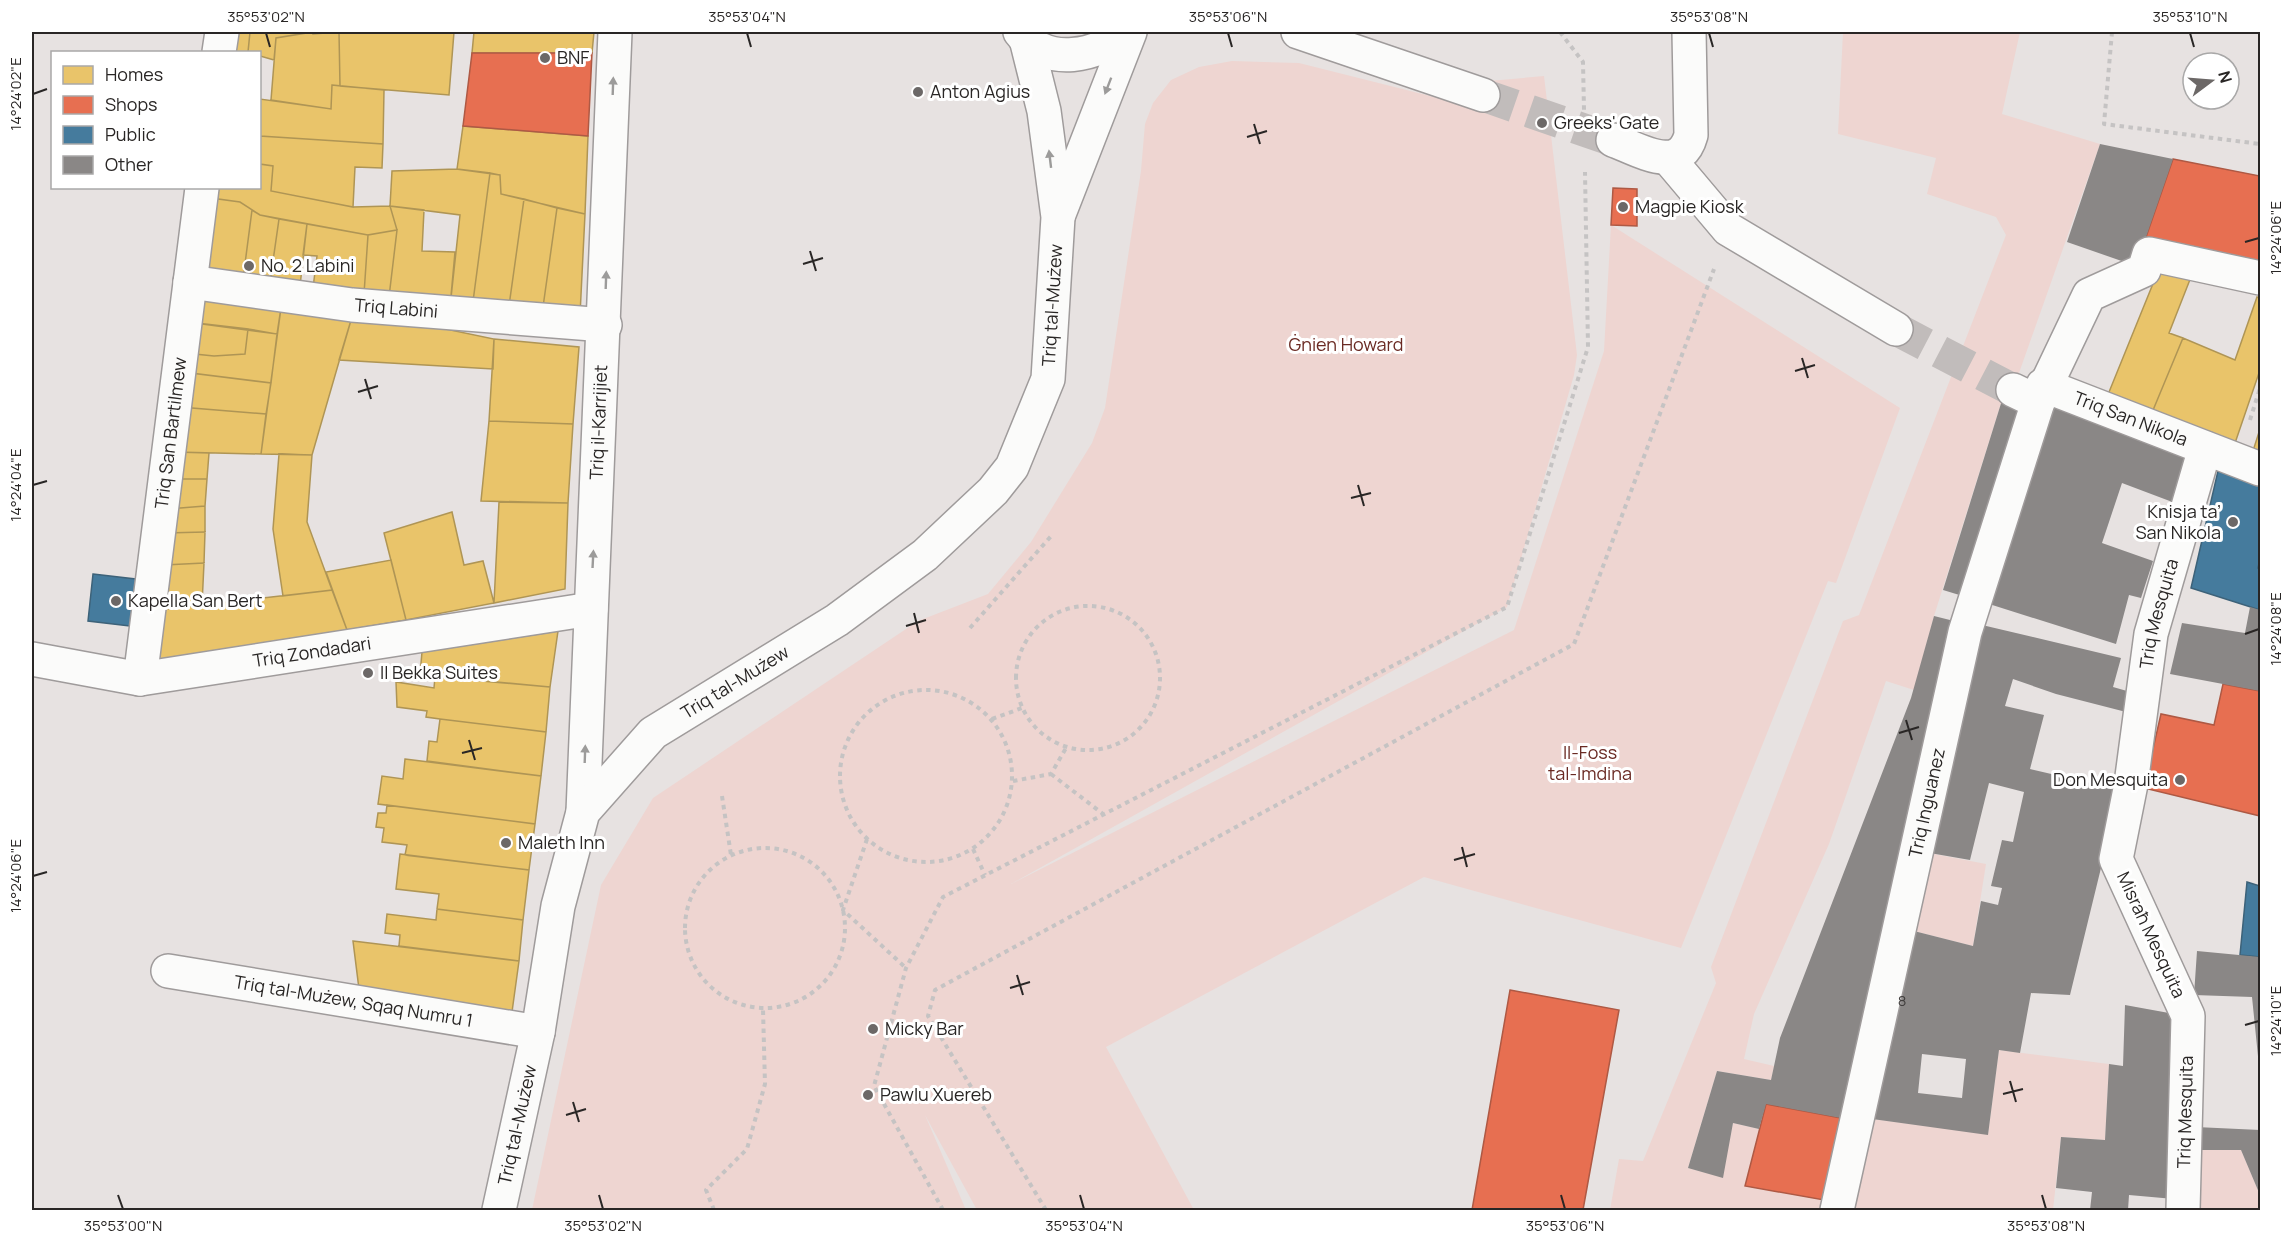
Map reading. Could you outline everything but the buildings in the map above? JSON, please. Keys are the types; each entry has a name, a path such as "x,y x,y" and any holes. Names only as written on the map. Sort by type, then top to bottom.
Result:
{"street":[{"path":"219,51 222,32"},
{"name":"Triq il-Karrijiet","path":"583,812 605,325 615,32"},
{"path":"1023,35 1046,50 1068,56 1091,53 1112,44 1129,32"},
{"name":"Triq tal-Mużew","path":"1058,217 1129,32"},
{"path":"1298,32 1483,95"},
{"path":"1669,159 1681,155 1688,146 1691,135 1689,32"},
{"name":"Triq tal-Mużew","path":"499,1210 538,1032 558,906 583,812 653,733 837,621 925,555 993,491 1012,467 1048,379 1058,217 1044,111 1023,35"},
{"path":"1613,140 1669,159 1728,229 1896,329"},
{"name":"Triq San Bartilmew","path":"140,679 202,189"},
{"name":"Triq Inguanez","path":"1837,1210 1965,632 2031,392 2089,295 2144,270 2149,254 2260,278"},
{"name":"Triq Labini","path":"190,282 352,304 605,325"},
{"name":"Triq San Nikola","path":"2031,392 2205,448 2260,469"},
{"name":"Triq Mesquita","path":"2131,784 2151,634 2205,448"},
{"name":"Triq Zondadari","path":"32,660 140,679 591,609"},
{"name":"Misraħ Mesquita","path":"2131,784 2116,859 2188,1016"},
{"name":"Triq tal-Mużew, Sqaq Numru 1","path":"168,971 538,1032"},
{"name":"Triq Mesquita","path":"2183,1210 2188,1016"}],"path":[{"path":"1560,32 1583,62 1584,122"},
{"path":"2112,32 2104,124 2260,144"},
{"path":"943,1210 874,1086 906,968 943,897 1507,607 1588,347 1585,169"},
{"path":"1046,1210 928,1016 935,990 1574,644 1695,324 1728,229"},
{"path":"970,628 1053,534"},
{"path":"1095,605 1108,608 1131,619 1152,644 1160,668 1156,703 1144,725 1116,746 1091,751 1066,748 1037,730 1022,708 1016,690 1016,665 1024,642 1047,618 1070,607 1095,605"},
{"path":"927,688 957,695 992,719 1008,746 1013,781 1006,810 990,835 973,849 952,859 923,863 892,856 867,840 849,816 840,782 843,752 856,724 870,710 878,703 906,691 927,688"},
{"path":"992,719 1022,708"},
{"path":"1051,774 1066,748"},
{"path":"1013,781 1051,774 1103,814"},
{"path":"723,796 730,855"},
{"path":"843,910 867,840"},
{"path":"758,847 785,850 814,864 833,884 843,910 844,941 836,968 818,990 792,1005 764,1009 736,1004 714,991 696,970 686,944 686,913 696,887 714,865 730,855 758,847"},
{"path":"973,849 985,875"},
{"path":"843,910 906,968"},
{"path":"714,1210 706,1190 747,1149 765,1084 764,1009"}],"green space":[{"path":"1843,32 2020,32 2002,114 2100,144 2013,390 2003,397 1934,616 1914,690 1886,681 1829,844 1754,1014 1744,1059 1774,1066 1771,1080 1717,1071 1688,1168 1722,1177 1733,1123 1759,1129 1745,1186 1824,1200 1825,1210 1699,1208 1698,1210 1610,1210 1619,1159 1643,1161 1716,983 1711,967 1843,621 1859,615 2006,235 1996,217 1927,194 1936,158 1838,134"},
{"name":"Ġnien Howard","path":"1232,61 1299,63 1478,108 1489,81 1544,76 1577,355 1574,375 1507,607 1011,884 1514,630 1604,351 1611,225 1900,408 1836,583 1828,581 1681,948 1424,877 1106,1047 1194,1210 977,1210 925,1115 966,1210 532,1210 601,885 653,798 918,621 988,594 1031,542 1092,443 1105,408 1141,171 1145,124 1153,103 1171,80 1199,67"},
{"path":"1924,852 1986,864 1973,946 1906,929"},
{"path":"1999,1050 2109,1064 2105,1140 2061,1137 2053,1210 1851,1210 1865,1118 1988,1134"},
{"path":"2196,1150 2241,1150 2260,1195 2260,1210 2193,1210"}],"tunnel":[{"path":"1483,95 1613,140"},
{"path":"1896,329 2013,390"}],"place":[{"name":"BNF","path":"545,58"},
{"name":"Anton Agius","path":"918,92"},
{"name":"Greeks' Gate","path":"1542,123"},
{"name":"Magpie Kiosk","path":"1623,207"},
{"name":"No. 2 Labini","path":"249,266"},
{"name":"Knisja ta’ San Nikola","path":"2233,522"},
{"name":"Kapella San Bert","path":"116,601"},
{"name":"Il Bekka Suites","path":"368,673"},
{"name":"Don Mesquita","path":"2180,780"},
{"name":"Maleth Inn","path":"506,843"},
{"name":"Micky Bar","path":"873,1029"},
{"name":"Pawlu Xuereb","path":"868,1095"}],"park label":[{"name":"Il-Foss tal-Imdina","path":"1590,763"}]}
